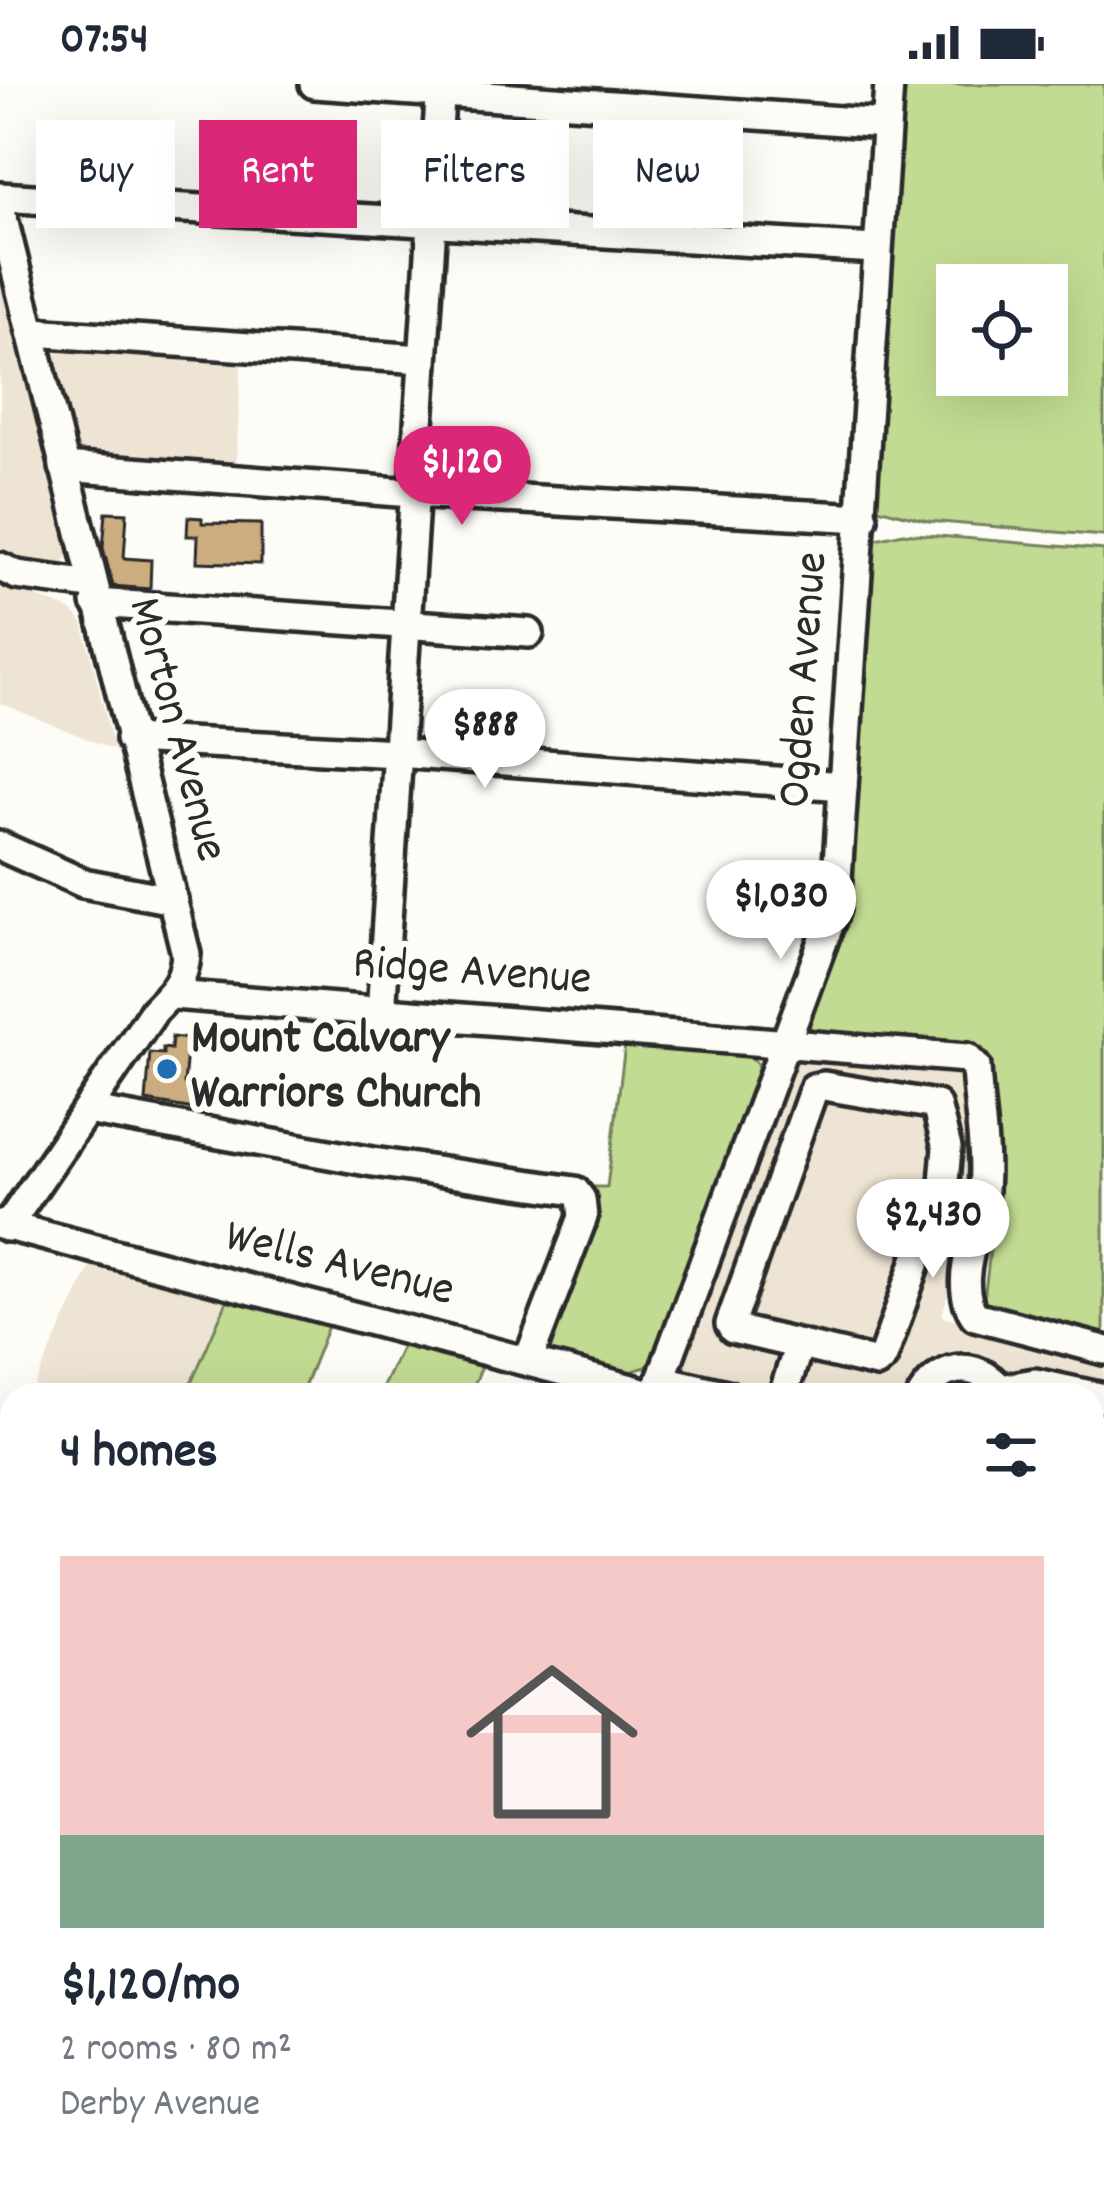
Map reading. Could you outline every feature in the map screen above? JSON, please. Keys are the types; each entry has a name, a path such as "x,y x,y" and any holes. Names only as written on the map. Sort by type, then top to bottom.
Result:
{"street":[{"path":"314,84 440,88 886,124"},
{"name":"Ogden Avenue","path":"661,1383 835,909 889,84"},
{"path":"438,120 440,88"},
{"path":"0,197 381,222"},
{"name":"Morton Avenue","path":"0,207 10,276 32,332 93,594 186,954 173,995"},
{"path":"381,1014 430,228"},
{"path":"486,228 876,249"},
{"path":"32,332 422,359"},
{"path":"64,467 412,494 863,518"},
{"path":"0,566 93,594 529,633"},
{"path":"130,739 843,786"},
{"path":"0,846 83,883 173,900"},
{"path":"4,1226 154,1011 173,995"},
{"name":"Ridge Avenue","path":"173,995 968,1058 976,1067 983,1194 964,1289 967,1306 975,1316 1104,1350"},
{"path":"814,1088 936,1105 947,1148 944,1182 884,1357 877,1363 799,1346 733,1329 730,1324 814,1088"},
{"path":"87,1110 373,1162 575,1191 583,1217 528,1361"},
{"name":"Wells Avenue","path":"4,1226 627,1383"},
{"path":"787,1383 799,1346"},
{"path":"930,1383 956,1368 984,1373 994,1383"}],"shaded area":[{"path":"0,285 10,297 69,553 61,569 49,570 0,548"},
{"path":"47,340 242,350 236,464 80,451 69,434"},
{"path":"0,582 70,610 83,623 114,750 0,703"},
{"path":"796,1056 957,1070 966,1076 972,1204 942,1316 1104,1358 1104,1383 669,1383 789,1062"},
{"path":"93,1260 230,1294 191,1383 36,1383"}],"green space":[{"path":"904,84 1104,84 1104,536 928,521 878,508 873,500"},
{"path":"903,533 1104,550 1104,1339 988,1309 984,1300 997,1193 987,1054 982,1048 817,1031 807,1026 805,1018 849,888 873,548 876,539"},
{"path":"625,1045 748,1055 759,1073 649,1366 630,1372 529,1347 585,1187 607,1187"},
{"path":"230,1294 330,1321 306,1383 191,1383"},
{"path":"405,1340 484,1361 475,1383 385,1383"}],"building":[{"path":"106,512 127,513 124,558 151,560 150,589 113,586 103,548"},
{"path":"188,517 202,518 202,523 261,524 261,564 197,562 198,536 187,536"},
{"name":"Mount Calvary Warriors Church","path":"172,1037 188,1039 184,1084 196,1085 194,1109 146,1101 150,1053 171,1049"}],"place":[{"name":"Mount Calvary Warriors Church","path":"167,1069"}]}
